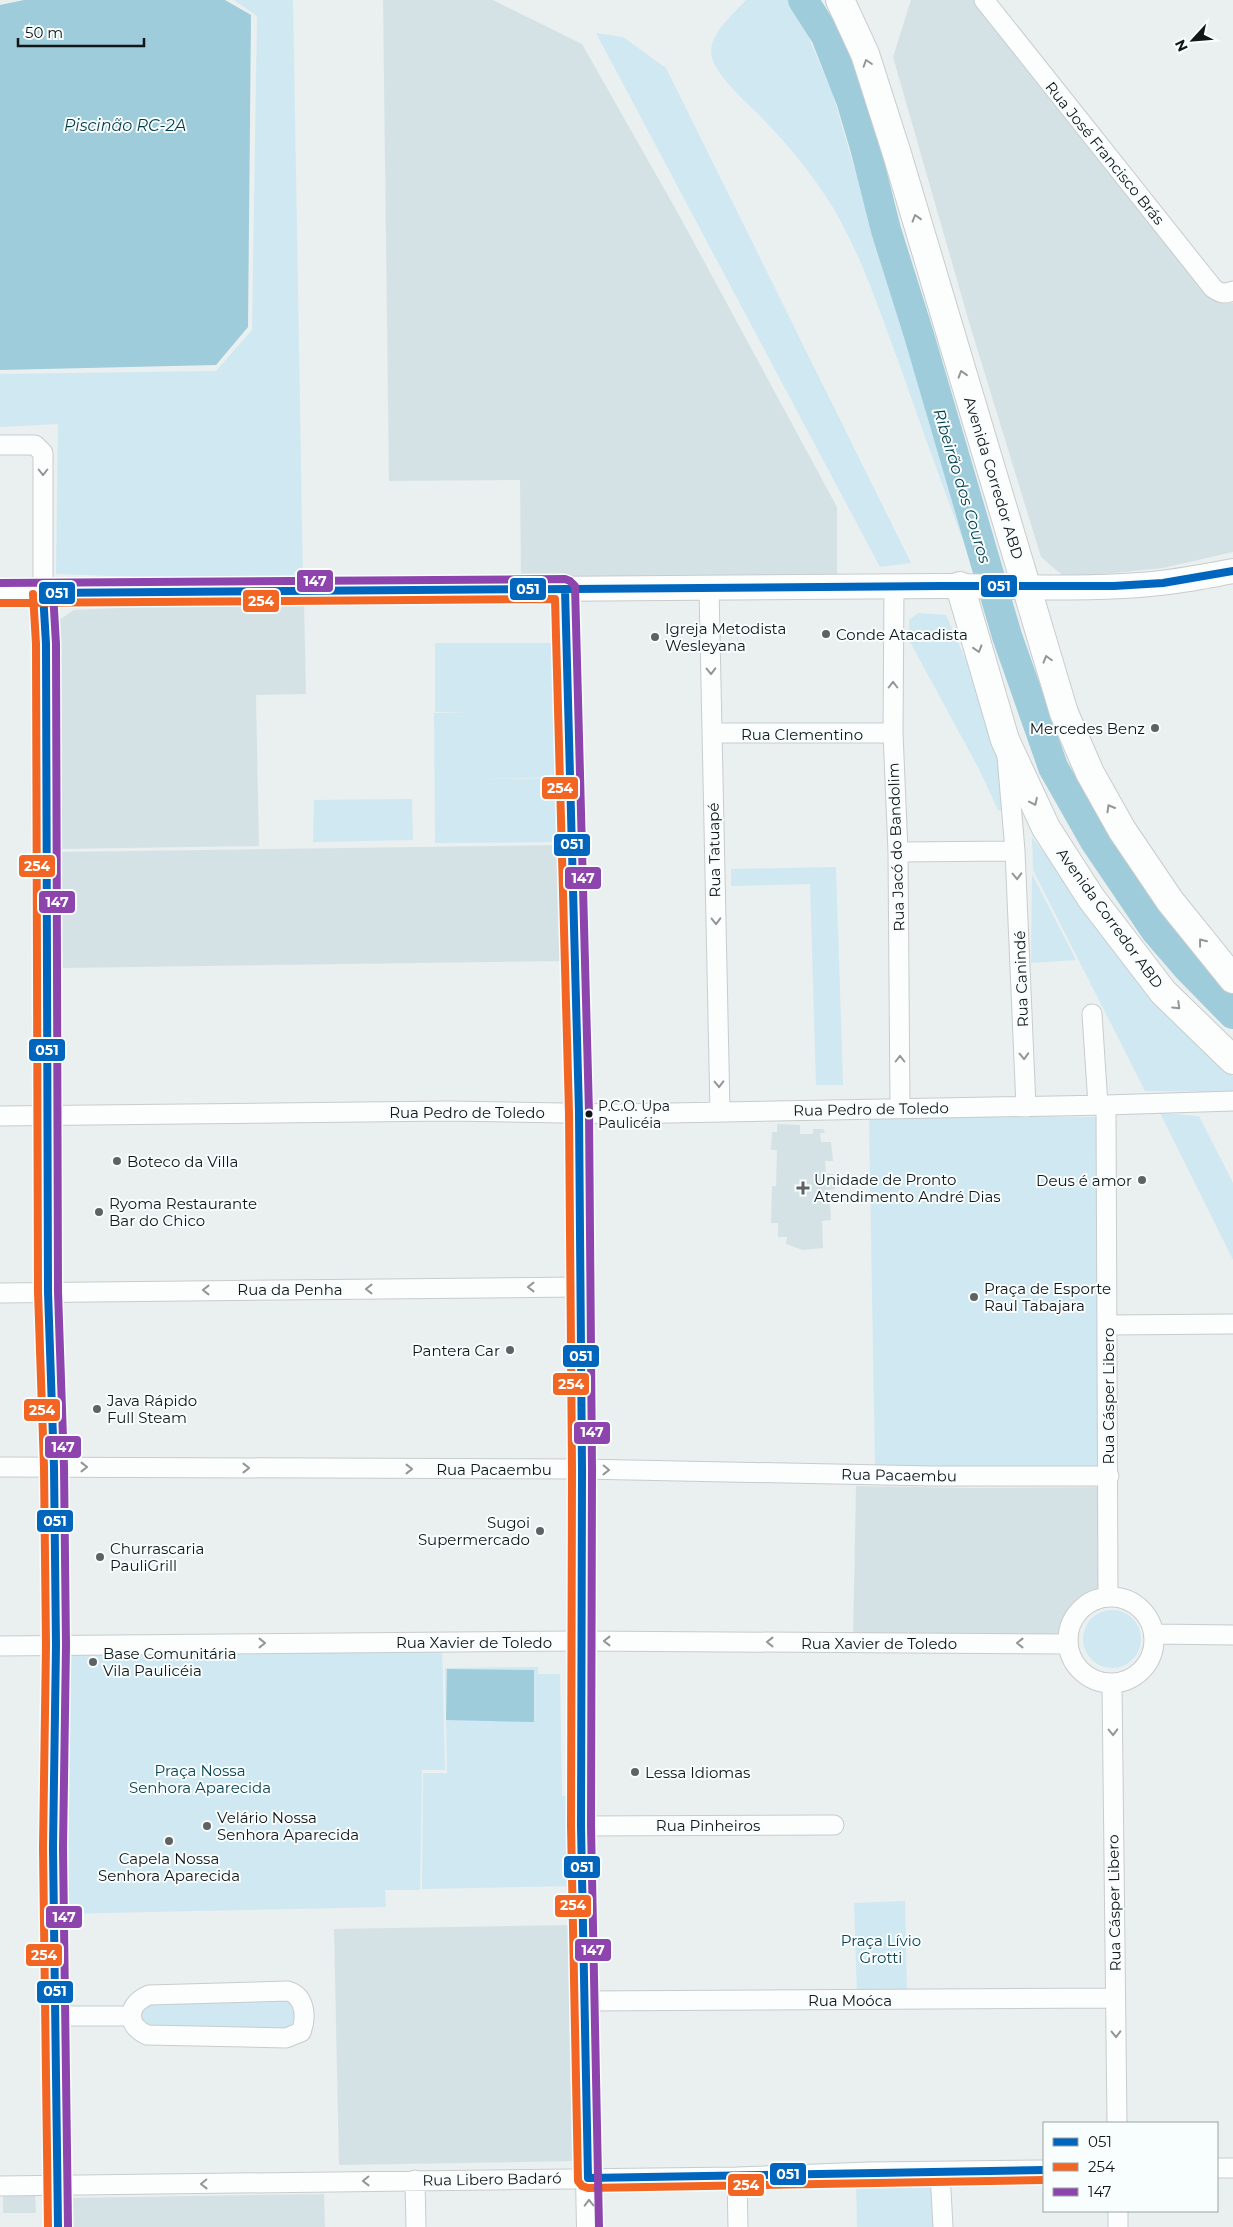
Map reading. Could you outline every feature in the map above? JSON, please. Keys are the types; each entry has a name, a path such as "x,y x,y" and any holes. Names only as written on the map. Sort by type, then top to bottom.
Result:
{"highway":[{"name":"Avenida Corredor ABD","path":"840,0 864,54 897,154 1020,588 1064,713 1090,773 1122,830 1170,901 1233,979"},
{"name":"Avenida Corredor ABD","path":"967,586 1005,740 1046,828 1091,898 1163,992 1233,1060"}],"street":[{"name":"Rua José Francisco Brás","path":"984,0 1213,288 1220,293 1226,294 1233,291"},
{"path":"0,445 35,445 43,453 43,593 46,644 48,1292 54,1467 56,1646 53,1848 58,2227"},
{"path":"0,593 894,586 1020,588 1139,585 1192,579 1233,571"},
{"name":"Rua Jacó do Bandolim","path":"894,586 893,734 898,852 900,1108"},
{"name":"Rua Tatuapé","path":"709,588 720,1112"},
{"path":"565,589 579,1113 582,1469 580,1641 581,1826 589,2227"},
{"name":"Rua Clementino","path":"712,733 893,734"},
{"name":"Rua Canindé","path":"1005,740 1016,851 1026,1107"},
{"path":"898,852 1016,851"},
{"name":"Rua Cásper Libero","path":"1092,1014 1102,1105 1108,1325 1108,1596"},
{"name":"Rua Pedro de Toledo","path":"0,1116 449,1111 579,1113 720,1112 1026,1107 1233,1101"},
{"name":"Rua da Penha","path":"0,1293 580,1287"},
{"path":"1108,1325 1233,1324"},
{"name":"Rua Pacaembu","path":"0,1467 582,1469 933,1476 1109,1476"},
{"path":"1108,1596 1130,1600 1146,1613 1154,1634 1152,1654 1144,1669 1128,1680 1112,1683 1092,1678 1081,1670 1073,1660 1068,1644 1071,1623 1080,1610 1094,1600 1108,1596"},
{"path":"1154,1634 1233,1635"},
{"name":"Rua Xavier de Toledo","path":"0,1646 580,1641 1068,1644"},
{"name":"Rua Cásper Libero","path":"1112,1683 1116,2122"},
{"name":"Rua Pinheiros","path":"581,1826 834,1825"},
{"path":"288,1991 296,1994 302,2000 304,2026 301,2032 286,2038 148,2035 140,2032 133,2025 131,2016 134,2005 140,1999 149,1995 288,1991"},
{"name":"Rua Moóca","path":"585,2002 1115,1998"},
{"path":"56,2016 131,2016"},
{"path":"1218,2168 1233,2168"},
{"name":"Rua Libero Badaró","path":"0,2186 737,2177 870,2172 1043,2170"},
{"path":"940,2172 943,2227"},
{"path":"737,2177 738,2227"},
{"path":"415,2180 416,2227"},
{"path":"1118,2212 1118,2227"}],"shaded area":[{"path":"383,0 493,0 582,44 679,215 837,507 837,580 521,579 520,480 389,481"},
{"path":"911,0 977,0 1215,299 1221,303 1233,303 1233,552 1163,568 1094,575 1062,575 1041,557 969,322 893,57"},
{"path":"304,600 306,694 256,695 259,846 60,849 59,620 74,610"},
{"path":"565,845 566,961 63,968 61,852"},
{"name":"Unidade de Pronto Atendimento André Dias","path":"777,1124 800,1125 800,1134 813,1134 813,1129 823,1129 825,1133 820,1133 821,1142 831,1142 833,1161 825,1161 826,1174 834,1174 835,1189 829,1190 831,1220 822,1221 823,1248 803,1250 786,1244 787,1237 778,1237 778,1223 771,1223 772,1186 776,1186 777,1150 771,1150 772,1132 777,1132"},
{"path":"856,1486 972,1488 1105,1487 1103,1592 1092,1595 1075,1608 1064,1623 1062,1639 853,1636"},
{"path":"572,1925 577,2161 339,2165 334,1929"},
{"path":"35,2193 36,2213 3,2213 3,2194"},
{"path":"324,2194 325,2227 67,2227 66,2198"}],"green space":[{"path":"234,0 293,0 303,583 56,574 58,424 0,427 0,374 216,371 252,330 257,16"},
{"path":"746,0 790,0 806,31 833,95 882,263 977,552 968,554 878,305 843,225 825,194 800,161 730,86 714,63 711,54 715,37 720,28"},
{"path":"596,33 623,37 666,68 911,563 880,567"},
{"path":"918,613 946,615 973,676 995,750 1007,812 998,810 979,769 909,640 909,620"},
{"path":"435,643 561,643 563,777 482,779 562,778 563,842 435,843 434,713 471,712 435,712"},
{"path":"412,799 413,840 313,842 314,800"},
{"path":"1032,837 1159,1008 1233,1076 1233,1092 1145,1091 1033,870"},
{"path":"836,867 843,1085 816,1085 810,884 731,886 731,869"},
{"path":"1032,874 1076,960 1031,963"},
{"path":"1160,1113 1199,1116 1233,1183 1233,1260"},
{"name":"Praça de Esporte Raul Tabajara","path":"977,1116 1099,1117 1100,1469 875,1467 869,1118"},
{"path":"1106,1610 1118,1610 1133,1618 1141,1633 1141,1645 1133,1660 1118,1668 1106,1668 1091,1660 1083,1645 1083,1633 1091,1618"},
{"name":"Praça Nossa Senhora Aparecida","path":"442,1646 445,1770 422,1770 420,1890 385,1890 386,1907 59,1914 57,1649"},
{"path":"538,1667 538,1674 560,1674 562,1796 579,1796 580,1886 422,1889 423,1773 447,1773 445,1668"},
{"name":"Praça Lívio Grotti","path":"905,1901 907,1995 857,1997 854,1903"},
{"path":"298,1999 298,2029 139,2031 139,2001"},
{"path":"936,2177 938,2227 857,2227 856,2179"}],"water":[{"name":"Piscinão RC-2A","path":"24,0 225,0 251,15 248,327 216,365 0,370 0,5"},
{"path":"447,1669 534,1670 534,1722 446,1720"}],"waterway":[{"name":"Ribeirão dos Couros","path":"803,0 826,36 851,100 886,230 919,335 1007,636 1053,767 1095,841 1156,931 1187,967 1233,1014"}],"transit line":[{"name":"051","path":"58,2227 53,1848 56,1645 54,1467 48,1292 46,644 43,593 1114,586 1163,583 1233,571"},
{"name":"147","path":"0,583 565,579 575,586 589,1113 592,1469 591,1826 599,2227"},
{"name":"051","path":"565,589 579,1113 582,1469 581,1826 588,2178 1043,2170"},
{"name":"147","path":"53,592 56,644 58,1292 64,1467 66,1645 63,1848 68,2227"},
{"name":"254","path":"33,594 36,644 38,1292 44,1467 46,1645 43,1848 48,2227"},
{"name":"254","path":"0,603 555,599 569,1113 572,1469 571,1826 578,2181 582,2186 588,2188 1043,2180"}],"place":[{"name":"Conde Atacadista","path":"826,634"},
{"name":"Igreja Metodista Wesleyana","path":"655,637"},
{"name":"Mercedes Benz","path":"1155,728"},
{"name":"P.C.O. Upa Paulicéia","path":"589,1114"},
{"name":"Boteco da Villa","path":"117,1161"},
{"name":"Deus é amor","path":"1142,1180"},
{"name":"Unidade de Pronto Atendimento André Dias","path":"803,1188"},
{"name":"Ryoma Restaurante Bar do Chico","path":"99,1212"},
{"name":"Praça de Esporte Raul Tabajara","path":"974,1297"},
{"name":"Pantera Car","path":"510,1350"},
{"name":"Java Rápido Full Steam","path":"97,1409"},
{"name":"Sugoi Supermercado","path":"540,1531"},
{"name":"Churrascaria PauliGrill","path":"100,1557"},
{"name":"Base Comunitária Vila Paulicéia","path":"93,1662"},
{"name":"Lessa Idiomas","path":"635,1772"},
{"name":"Velário Nossa Senhora Aparecida","path":"207,1826"},
{"name":"Capela Nossa Senhora Aparecida","path":"169,1841"}]}
